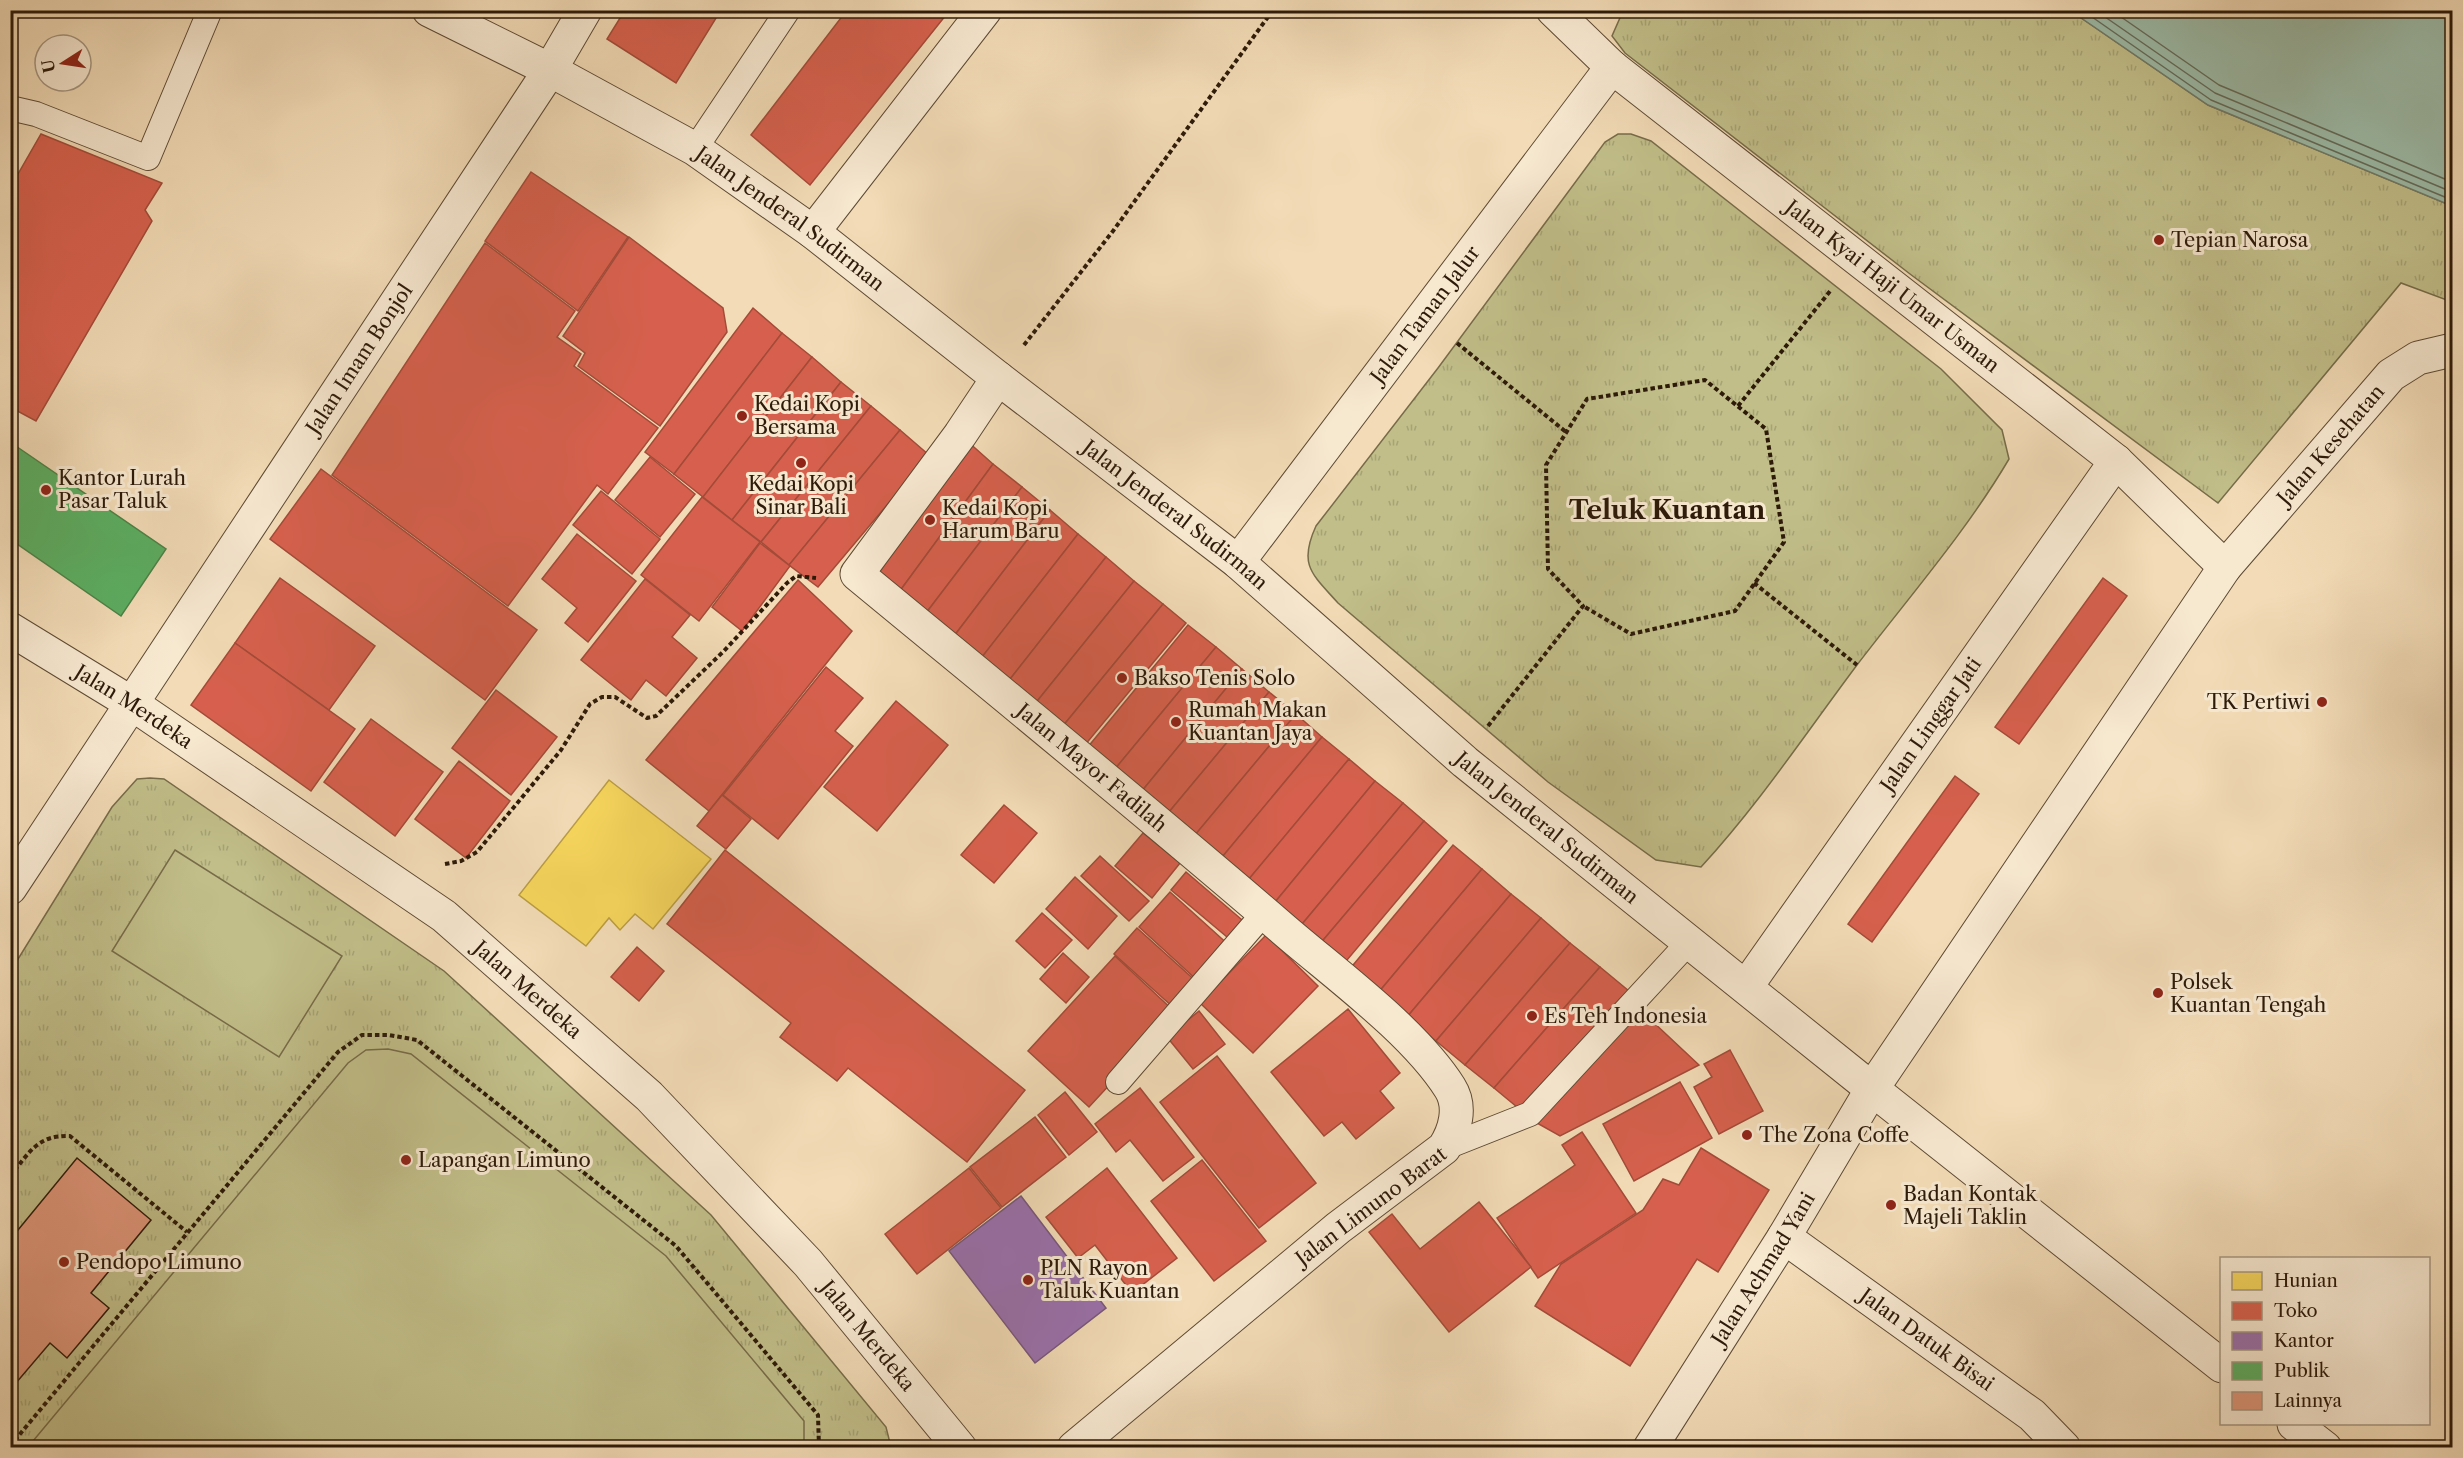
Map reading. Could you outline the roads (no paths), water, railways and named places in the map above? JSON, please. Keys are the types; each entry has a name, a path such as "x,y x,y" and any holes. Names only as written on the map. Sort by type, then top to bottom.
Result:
{"street":[{"name":"Jalan Jenderal Sudirman","path":"429,10 550,70 695,149 813,232 998,378 1238,562 1465,762 2220,1364"},
{"name":"Jalan Imam Bonjol","path":"10,888 550,70 585,10"},
{"path":"813,232 985,10"},
{"name":"Jalan Kyai Haji Umar Usman","path":"1553,10 1612,68 2116,461 2225,567"},
{"name":"Jalan Taman Jalur","path":"1238,562 1612,68"},
{"name":"Jalan Kesehatan","path":"2225,567 2391,375 2418,358 2452,350"},
{"name":"Jalan Mayor Fadilah","path":"998,378 960,435 857,574 1264,913 1414,1043 1452,1090 1456,1103 1456,1118 1452,1135 1444,1148"},
{"name":"Jalan Linggar Jati","path":"1746,987 2116,461"},
{"path":"1872,1089 2225,567"},
{"name":"Jalan Merdeka","path":"10,629 131,703 444,916 649,1096 808,1263 960,1448"},
{"name":"Jalan Achmad Yani","path":"1650,1448 1785,1237 1872,1089"},
{"name":"Jalan Limuno Barat","path":"1074,1448 1338,1228 1444,1148"},
{"name":"Jalan Datuk Bisai","path":"1785,1237 2032,1415 2064,1448"},
{"path":"2295,1425 2325,1448"}],"lane":[{"path":"10,108 36,114 148,158 210,10"},
{"path":"695,149 788,10"},
{"path":"1118,1082 1264,913"},
{"name":"Jalan Limuno Barat","path":"1444,1148 1530,1114 1689,942"}],"water":[{"path":"2071,11 2452,11 2452,206 2208,105"}],"place":[{"name":"Tepian Narosa","path":"2159,240"},
{"name":"Kedai Kopi Bersama","path":"742,416"},
{"name":"Kedai Kopi Sinar Bali","path":"801,463"},
{"name":"Kantor Lurah Pasar Taluk","path":"46,490"},
{"name":"Kedai Kopi Harum Baru","path":"930,520"},
{"name":"Bakso Tenis Solo","path":"1122,678"},
{"name":"TK Pertiwi","path":"2322,702"},
{"name":"Rumah Makan Kuantan Jaya","path":"1176,722"},
{"name":"Polsek Kuantan Tengah","path":"2158,993"},
{"name":"Es Teh Indonesia","path":"1532,1016"},
{"name":"The Zona Coffe","path":"1747,1135"},
{"name":"Lapangan Limuno","path":"406,1160"},
{"name":"Badan Kontak Majeli Taklin","path":"1891,1205"},
{"name":"Pendopo Limuno","path":"64,1262"},
{"name":"PLN Rayon Taluk Kuantan","path":"1028,1280"}],"district":[{"name":"Teluk Kuantan","path":"1667,510"}]}
